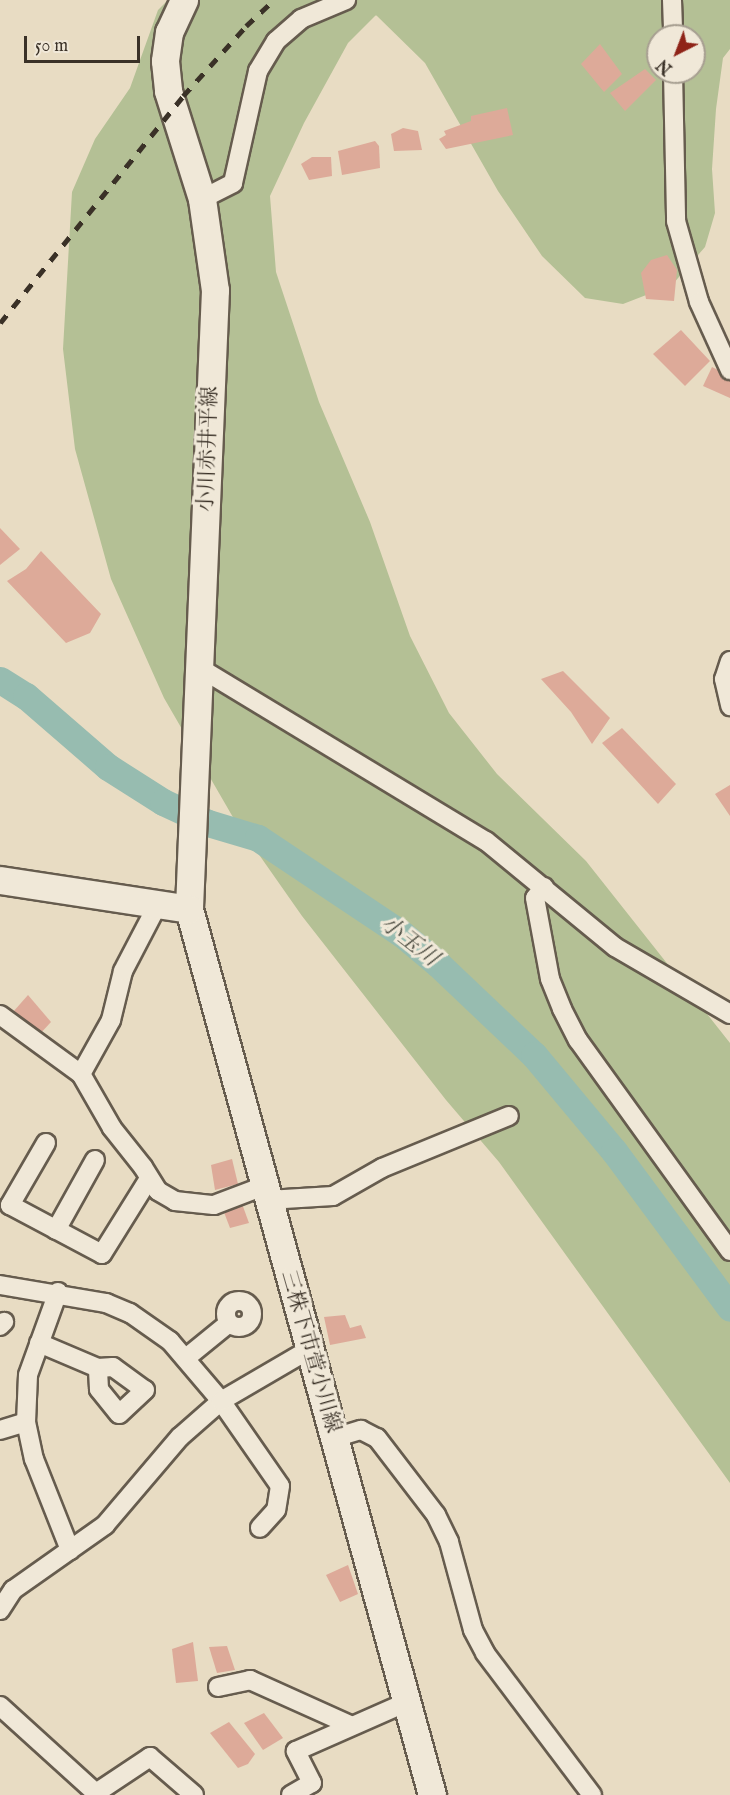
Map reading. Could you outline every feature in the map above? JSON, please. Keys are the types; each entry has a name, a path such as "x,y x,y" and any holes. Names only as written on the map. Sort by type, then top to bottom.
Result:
{"main road":[{"name":"小川赤井平線","path":"184,0 169,32 166,71 168,91 202,199 215,290 197,747 188,861 189,909"},
{"path":"0,880 159,902 189,909"},
{"name":"三株下市萱小川線","path":"189,909 432,1795"}],"street":[{"path":"202,199 233,183 258,71 276,42 301,19 322,7 346,0"},
{"path":"672,0 673,24"},
{"path":"673,84 676,221 699,302 730,370"},
{"path":"730,661 724,686 730,706"},
{"path":"200,668 486,841 615,947 730,1014"},
{"path":"544,887 535,898 550,979 562,1010 578,1040 730,1251"},
{"path":"81,1074 111,1020 123,971 159,902"},
{"path":"0,1015 81,1074 112,1128 143,1167 148,1180 175,1201 214,1205 266,1193 333,1196 382,1168 509,1116"},
{"path":"46,1143 10,1205 102,1254 148,1180"},
{"path":"56,1230 95,1160"},
{"path":"0,1285 83,1296 130,1313 186,1358 221,1401 280,1486 276,1510 260,1528"},
{"path":"58,1292 28,1375 26,1422 34,1459 70,1550"},
{"path":"186,1358 229,1323"},
{"path":"39,1343 98,1368"},
{"path":"1,1605 13,1590 105,1525 180,1437 221,1401 310,1348"},
{"path":"0,1430 26,1422"},
{"path":"334,1438 361,1430 369,1433 386,1446 417,1489 449,1542 473,1630 485,1653 586,1793"},
{"path":"218,1687 250,1680 350,1725"},
{"path":"291,1795 312,1783 296,1750 405,1703"},
{"path":"0,1707 96,1793 150,1757 194,1795"}],"green space":[{"path":"168,0 730,0 730,49 723,58 716,109 712,169 715,213 705,247 672,285 623,304 585,298 542,256 498,191 425,63 376,15 348,43 304,123 270,196 276,272 319,402 370,522 410,636 449,713 497,774 586,861 730,1043 730,1483 499,1162 446,1100 302,916 234,819 164,698 111,579 75,449 63,349 72,192 95,139 130,88 158,10"}],"building":[{"path":"600,44 622,74 604,92 581,64"},
{"path":"645,69 646,84 652,84 625,111 610,93"},
{"path":"507,108 513,135 446,149 439,139 446,135 444,131 471,121 471,116"},
{"path":"403,128 418,131 422,150 394,151 391,134"},
{"path":"375,141 379,146 380,168 342,175 338,151"},
{"path":"312,157 331,157 332,176 309,180 301,164"},
{"path":"667,255 677,270 674,301 646,299 641,273 651,260"},
{"path":"681,330 710,361 685,386 653,354"},
{"path":"712,367 730,376 730,398 703,386"},
{"path":"0,528 20,549 0,565"},
{"path":"41,551 101,614 90,633 66,643 7,581 26,569"},
{"path":"563,671 610,718 592,744 571,712 541,679"},
{"path":"622,728 676,784 658,804 602,743"},
{"path":"730,785 730,816 715,794"},
{"path":"28,995 51,1022 38,1036 13,1012"},
{"path":"232,1159 238,1184 215,1190 211,1165"},
{"path":"241,1201 249,1223 230,1228 222,1207"},
{"path":"345,1315 350,1328 361,1325 366,1338 330,1345 324,1317"},
{"path":"348,1565 358,1594 340,1602 326,1575"},
{"path":"193,1642 198,1681 176,1683 172,1649"},
{"path":"227,1646 235,1670 217,1673 209,1647"},
{"path":"264,1713 283,1738 263,1750 244,1723"},
{"path":"229,1722 255,1754 248,1764 238,1768 210,1733"}],"waterway":[{"name":"小玉川","path":"0,680 26,696 108,767 163,802 208,823 258,838 402,934 438,964 534,1055 614,1151 730,1308"}],"railway":[{"path":"0,323 183,96 246,26 274,0"}]}
